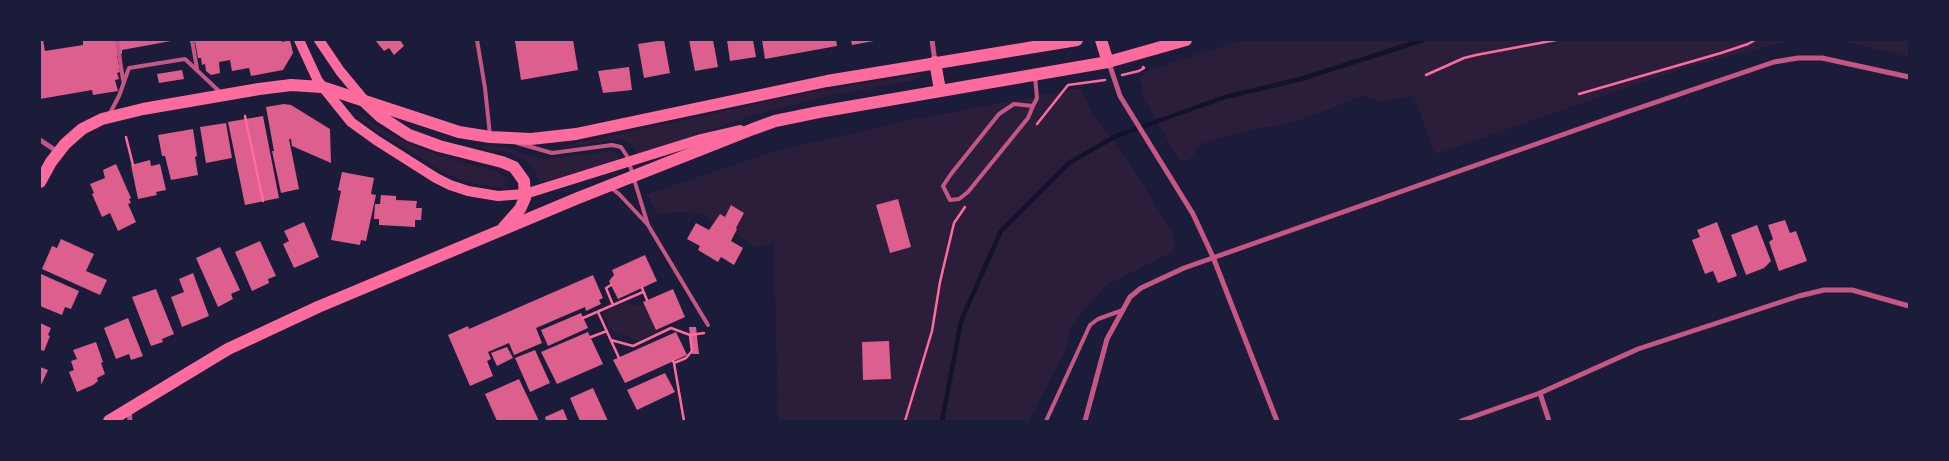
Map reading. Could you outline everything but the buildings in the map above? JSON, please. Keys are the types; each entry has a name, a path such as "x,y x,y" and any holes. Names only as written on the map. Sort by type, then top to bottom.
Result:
{"main road":[{"path":"299,40 312,71 322,87 345,116 358,128 444,182 461,189 489,195 515,196 629,163 701,139 819,112 1108,62 1186,40"},
{"path":"319,40 340,71 381,118 409,135 439,146 511,166 522,179 525,194 520,209 500,230"},
{"path":"40,182 58,152 82,130 108,117 223,95 291,85 322,87 459,132 506,139 530,139 576,134 827,81 1078,40"},
{"path":"1101,40 1108,62"},
{"path":"935,62 940,90"},
{"path":"109,421 130,415 239,343 318,307 607,186 775,122"}],"street":[{"path":"932,40 935,62"},
{"path":"1085,421 1107,339 1130,297 1141,288 1213,257 1774,62 1798,58 1822,58 1909,77"},
{"path":"1108,62 1124,102 1193,214 1213,257 1277,421"},
{"path":"40,140 58,152"},
{"path":"1461,421 1540,393 1638,349 1799,296 1824,290 1852,290 1909,306"},
{"path":"1540,393 1549,421"}],"lane":[{"path":"117,40 124,81"},
{"path":"192,40 197,69"},
{"path":"477,40 485,88 490,137"},
{"path":"108,117 119,96 129,68 185,59 223,95"},
{"path":"1033,106 1014,104 999,114 950,174 943,186 950,200 959,199 968,192 1016,134 1033,106 1037,91 1034,74"},
{"path":"506,139 535,150 552,153 615,146 621,147 625,151 648,225"},
{"path":"607,186 618,194 648,225 708,325"},
{"path":"1046,421 1090,325 1122,310"}],"path":[{"path":"1426,75 1470,56 1556,40"},
{"path":"1579,94 1721,53 1755,40"},
{"path":"1036,126 1068,85 1096,82 1144,68 1135,54"},
{"path":"245,116 263,201"},
{"path":"126,137 133,165"},
{"path":"905,421 932,331 940,282 954,223 970,200"},
{"path":"611,285 606,288 613,305"},
{"path":"583,318 642,290 647,300"},
{"path":"598,312 619,358"},
{"path":"611,340 634,346 671,328 690,335 710,333"},
{"path":"591,337 606,331"},
{"path":"684,421 674,362 686,358 692,351 690,335"}],"shaded area":[{"path":"1242,40 1792,40 1685,68 1435,154 1413,95 1382,102 1362,96 1301,120 1277,126 1257,128 1202,144 1189,160 1179,160 1142,96 1143,89 1139,80 1147,71"},
{"path":"1839,40 1909,40 1909,57 1871,48"},
{"path":"925,73 912,81 829,96 751,116 638,155 632,145 621,139 562,148 563,146 807,93"},
{"path":"1081,88 1091,111 1129,162 1172,232 1175,242 1174,251 1107,285 1087,307 1069,329 1068,346 1029,421 778,421 774,243 757,248 735,233 744,213 731,205 725,217 720,214 714,221 700,213 679,212 657,215 647,194 772,152 900,122"},
{"path":"352,109 389,134 406,142 439,155 498,172 504,177 508,188 483,186 445,173 387,138 356,115"},
{"path":"482,146 508,148 545,159 610,151 616,153 619,158 617,161 540,183 534,169 523,159 511,154 482,148"},
{"path":"625,303 645,306 657,332 639,341 612,332 603,313"}],"waterway":[{"path":"942,421 961,321 1001,231 1069,163 1116,136 1225,97 1301,79 1423,40"}]}
